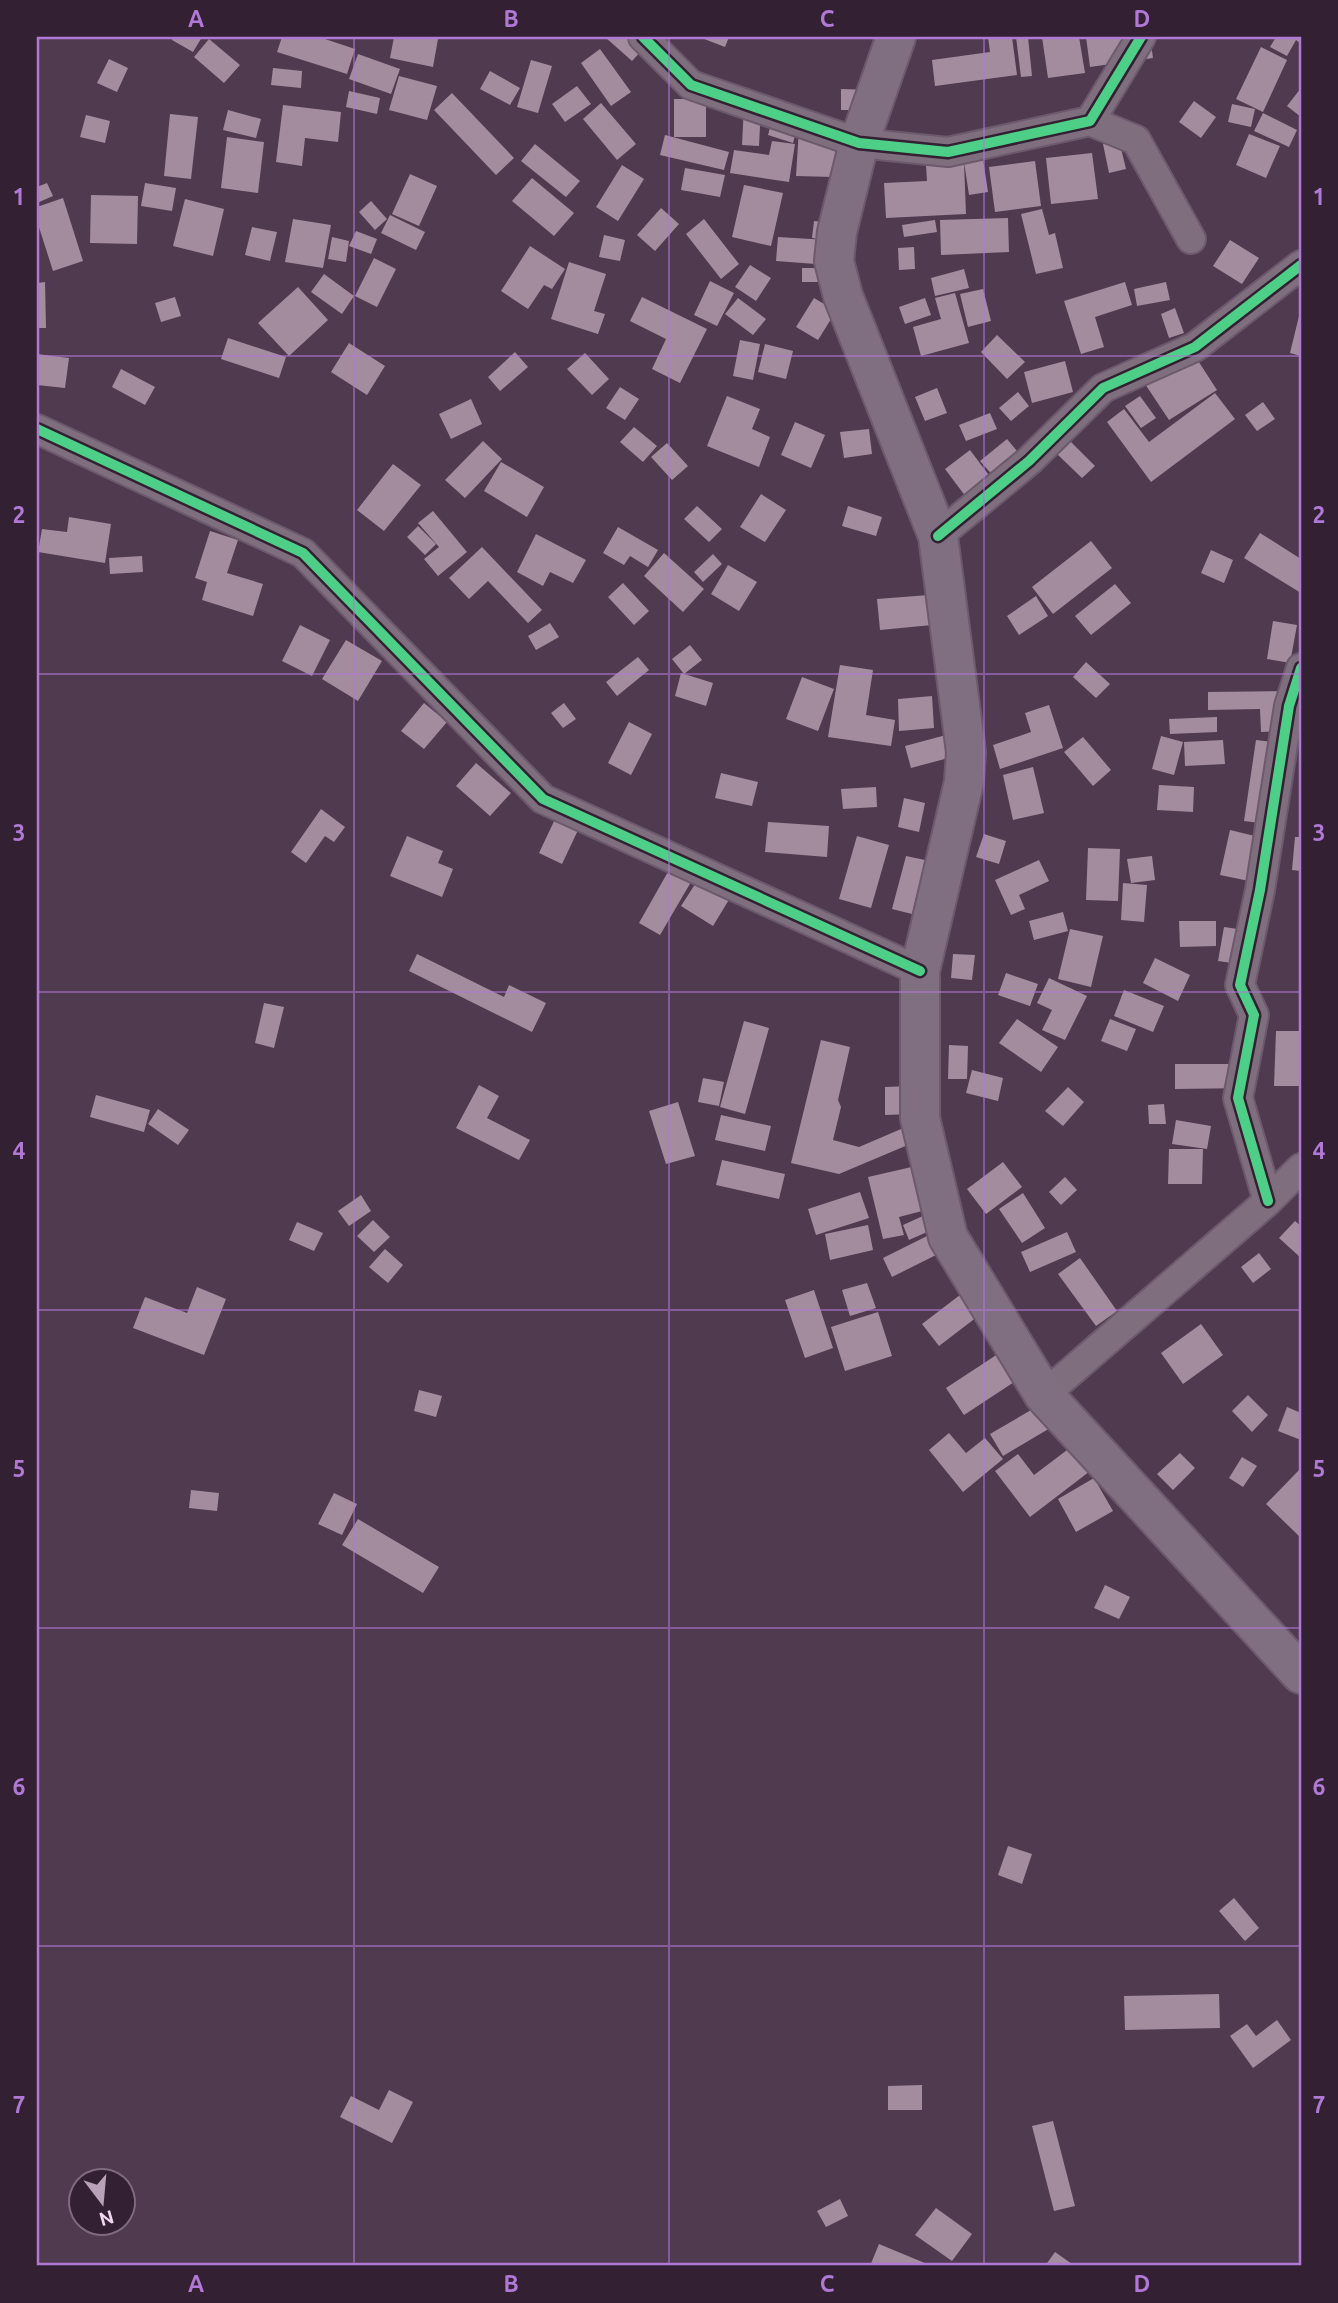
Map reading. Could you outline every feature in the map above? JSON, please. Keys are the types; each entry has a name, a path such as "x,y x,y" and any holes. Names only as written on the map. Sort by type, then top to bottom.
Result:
{"main road":[{"path":"895,37 859,143 837,232 834,261 843,296 938,536 966,752 964,782 920,971 920,1118 948,1237 1044,1395 1301,1674"}],"street":[{"path":"643,37 691,85 859,143 948,152 1090,121 1136,139 1191,239"},
{"path":"1090,121 1141,37"},
{"path":"938,536 1028,461 1103,388 1195,347 1301,265"},
{"path":"37,429 303,553 543,799 920,971"},
{"path":"1268,1201 1238,1097 1254,1015 1240,985 1260,890 1289,706 1301,668"},
{"path":"1044,1395 1268,1201 1301,1168"}],"building":[{"path":"173,37 202,37 193,52 172,40"},
{"path":"282,37 319,37 355,49 347,74 277,52"},
{"path":"394,37 438,39 433,67 390,58"},
{"path":"605,37 654,37 632,61"},
{"path":"699,37 729,37 725,47"},
{"path":"988,37 1012,37 1017,75 935,86 932,60 990,52"},
{"path":"1016,37 1028,37 1032,76 1021,77"},
{"path":"1042,37 1079,37 1085,73 1048,78"},
{"path":"1086,37 1150,37 1153,58 1090,67"},
{"path":"1276,37 1301,37 1301,44 1296,40 1287,56 1270,47"},
{"path":"209,39 240,65 224,83 194,57"},
{"path":"1261,47 1287,60 1263,112 1236,99"},
{"path":"600,49 631,92 611,106 581,63"},
{"path":"358,54 400,69 391,94 349,79"},
{"path":"109,59 128,68 117,92 97,83"},
{"path":"531,60 552,66 538,113 517,107"},
{"path":"273,68 302,71 301,88 271,85"},
{"path":"490,71 520,88 510,105 480,89"},
{"path":"399,76 437,86 427,120 389,110"},
{"path":"577,86 591,104 565,122 552,104"},
{"path":"1301,88 1301,117 1287,106"},
{"path":"841,89 872,90 872,110 841,110"},
{"path":"349,91 380,98 377,114 346,107"},
{"path":"452,93 514,158 496,175 434,110"},
{"path":"674,99 706,99 706,137 674,137"},
{"path":"1194,101 1216,117 1201,138 1179,122"},
{"path":"601,103 636,144 617,160 583,119"},
{"path":"1232,104 1255,109 1251,127 1228,122"},
{"path":"283,105 341,112 338,142 305,138 302,166 276,162"},
{"path":"744,105 761,106 759,146 742,145"},
{"path":"228,110 261,119 256,138 223,130"},
{"path":"774,113 799,121 793,143 768,135"},
{"path":"1263,113 1297,130 1289,147 1254,131"},
{"path":"170,114 198,117 191,179 164,176"},
{"path":"86,115 110,121 105,143 80,137"},
{"path":"799,128 836,129 834,177 796,176"},
{"path":"1249,134 1280,146 1266,178 1236,165"},
{"path":"665,135 729,152 724,170 660,155"},
{"path":"227,137 264,142 258,193 221,188"},
{"path":"1119,140 1126,169 1109,173 1103,144"},
{"path":"772,141 795,144 789,182 730,173 734,150 769,155"},
{"path":"535,144 580,181 566,197 521,161"},
{"path":"1092,153 1098,199 1051,204 1046,158"},
{"path":"983,159 988,192 969,195 964,162"},
{"path":"1035,161 1041,206 995,212 989,167"},
{"path":"964,163 966,214 886,218 884,183 927,181 926,165"},
{"path":"622,165 644,179 618,221 596,207"},
{"path":"685,168 725,175 720,197 681,190"},
{"path":"410,174 437,186 419,226 392,214"},
{"path":"532,178 574,213 554,236 512,201"},
{"path":"47,183 53,196 37,203 37,187"},
{"path":"145,183 176,188 172,211 141,206"},
{"path":"744,185 783,193 771,246 732,237"},
{"path":"91,195 138,196 137,244 90,243"},
{"path":"63,198 83,261 53,271 37,221 37,207"},
{"path":"185,199 224,209 213,256 173,246"},
{"path":"371,201 387,219 375,230 359,212"},
{"path":"661,208 679,224 655,251 637,235"},
{"path":"1042,209 1049,235 1055,233 1063,268 1036,274 1021,214"},
{"path":"390,215 425,232 416,250 381,233"},
{"path":"1008,218 1009,252 941,255 940,220"},
{"path":"293,219 331,225 323,268 285,262"},
{"path":"704,219 739,264 721,279 686,234"},
{"path":"935,220 937,232 904,237 902,225"},
{"path":"814,221 838,224 829,265 776,261 778,237 827,240 812,238"},
{"path":"252,227 277,232 270,261 245,255"},
{"path":"356,231 377,239 371,254 349,246"},
{"path":"604,235 625,240 620,261 599,257"},
{"path":"332,237 349,241 346,262 328,259"},
{"path":"1230,240 1259,258 1242,284 1213,266"},
{"path":"530,246 565,269 552,289 544,285 528,309 501,291"},
{"path":"914,247 915,269 899,270 898,248"},
{"path":"374,258 396,269 377,307 355,296"},
{"path":"569,262 606,274 594,311 605,314 598,334 551,319"},
{"path":"750,265 771,278 756,301 735,287"},
{"path":"802,268 826,268 826,282 802,282"},
{"path":"964,269 969,288 935,296 931,278"},
{"path":"324,274 354,296 342,314 311,292"},
{"path":"710,281 734,293 717,326 694,315"},
{"path":"45,282 46,328 37,328 37,283"},
{"path":"1125,282 1132,305 1095,317 1104,347 1081,354 1064,301"},
{"path":"1166,282 1170,300 1137,306 1134,289"},
{"path":"298,287 328,320 289,356 258,323"},
{"path":"983,289 991,321 968,327 960,294"},
{"path":"955,293 969,343 921,356 913,327 941,319 935,298"},
{"path":"175,297 181,316 161,322 155,303"},
{"path":"642,297 707,329 680,383 652,369 666,339 630,321"},
{"path":"738,298 766,319 753,335 725,314"},
{"path":"814,298 836,311 818,340 796,327"},
{"path":"925,298 931,315 905,324 899,307"},
{"path":"1175,308 1184,333 1169,338 1161,314"},
{"path":"1301,313 1301,356 1290,353"},
{"path":"997,335 1025,362 1007,379 981,352"},
{"path":"228,338 286,357 279,378 221,359"},
{"path":"740,340 760,344 753,380 733,376"},
{"path":"349,343 385,366 367,395 331,372"},
{"path":"765,344 793,351 786,379 758,372"},
{"path":"515,352 528,367 500,391 488,377"},
{"path":"585,353 609,379 592,395 567,369"},
{"path":"1193,353 1217,390 1169,420 1145,384"},
{"path":"37,354 69,358 65,388 37,385"},
{"path":"1065,361 1073,392 1032,403 1024,372"},
{"path":"121,369 155,387 145,405 112,387"},
{"path":"620,387 639,399 625,420 606,408"},
{"path":"937,388 947,413 925,421 915,397"},
{"path":"1018,392 1029,406 1011,421 999,408"},
{"path":"1215,393 1235,419 1151,482 1107,422 1124,409 1149,442"},
{"path":"727,396 760,409 752,429 770,437 759,467 707,446"},
{"path":"1140,396 1156,418 1141,428 1125,406"},
{"path":"471,399 482,424 451,439 439,414"},
{"path":"1263,402 1275,419 1257,431 1245,415"},
{"path":"990,413 997,429 966,441 959,425"},
{"path":"795,422 825,435 811,468 781,455"},
{"path":"634,427 657,446 643,462 620,442"},
{"path":"869,429 872,454 844,458 840,432"},
{"path":"1007,439 1022,457 996,479 980,461"},
{"path":"483,441 502,459 465,498 445,480"},
{"path":"1070,441 1095,466 1082,478 1057,454"},
{"path":"667,443 688,466 672,480 651,457"},
{"path":"970,450 997,486 972,505 945,469"},
{"path":"501,462 544,487 527,517 484,491"},
{"path":"393,464 421,485 384,531 357,510"},
{"path":"761,494 786,510 765,542 740,527"},
{"path":"697,506 722,529 709,542 684,519"},
{"path":"848,506 882,517 876,536 842,526"},
{"path":"433,511 467,552 438,576 424,559 439,547 418,523"},
{"path":"69,517 111,524 105,563 38,552 42,529 67,532"},
{"path":"418,526 436,544 425,555 407,537"},
{"path":"618,527 658,550 648,567 630,556 624,565 603,553"},
{"path":"210,531 238,540 227,573 263,584 253,616 202,600 207,582 195,578"},
{"path":"1260,533 1301,559 1301,593 1244,558"},
{"path":"536,534 586,560 573,583 550,572 543,586 517,572"},
{"path":"1091,541 1112,568 1053,614 1032,587"},
{"path":"482,547 542,610 528,623 488,581 469,599 449,578"},
{"path":"1211,550 1233,560 1224,583 1201,573"},
{"path":"664,553 704,589 683,612 644,576"},
{"path":"713,554 722,564 703,582 694,572"},
{"path":"142,556 143,572 110,574 109,558"},
{"path":"728,565 757,582 739,611 711,594"},
{"path":"623,583 649,611 634,625 608,597"},
{"path":"1115,584 1131,603 1091,635 1075,616"},
{"path":"929,595 932,625 880,630 877,599"},
{"path":"1036,596 1048,616 1019,635 1007,616"},
{"path":"1273,621 1297,625 1290,663 1267,659"},
{"path":"550,623 559,637 536,650 528,636"},
{"path":"300,625 330,640 312,676 282,661"},
{"path":"346,640 382,661 358,701 322,679"},
{"path":"690,645 702,660 684,674 672,659"},
{"path":"638,657 649,670 617,696 606,682"},
{"path":"1086,662 1110,684 1096,698 1073,677"},
{"path":"840,665 873,670 866,715 895,720 891,746 828,737"},
{"path":"681,673 713,683 706,706 675,696"},
{"path":"802,677 834,689 818,731 786,719"},
{"path":"1287,691 1287,731 1261,732 1260,709 1208,710 1208,692"},
{"path":"932,696 934,728 899,731 898,699"},
{"path":"424,703 447,722 424,749 401,731"},
{"path":"564,703 576,719 563,728 551,713"},
{"path":"1049,705 1063,748 1000,769 993,745 1031,732 1025,713"},
{"path":"1217,717 1217,732 1170,734 1169,719"},
{"path":"629,722 652,734 631,775 608,763"},
{"path":"961,731 967,753 911,768 905,746"},
{"path":"1161,736 1183,742 1174,775 1152,769"},
{"path":"1083,737 1111,770 1093,786 1064,752"},
{"path":"1223,740 1225,764 1185,766 1184,742"},
{"path":"1256,740 1279,743 1267,824 1244,821"},
{"path":"476,763 511,793 490,816 456,786"},
{"path":"1033,767 1044,813 1013,820 1003,775"},
{"path":"721,773 758,782 752,806 715,798"},
{"path":"1159,785 1194,787 1193,812 1157,810"},
{"path":"876,787 877,807 843,809 841,789"},
{"path":"904,798 925,803 919,832 898,827"},
{"path":"321,809 345,827 334,842 325,836 306,863 291,852"},
{"path":"556,817 579,828 562,864 539,853"},
{"path":"768,822 829,826 827,857 765,852"},
{"path":"1230,830 1259,837 1249,881 1220,875"},
{"path":"984,834 1006,841 999,864 976,857"},
{"path":"407,836 443,851 438,863 453,869 442,897 390,876"},
{"path":"857,836 889,845 871,908 839,899"},
{"path":"1295,837 1301,837 1301,871 1292,870"},
{"path":"1088,848 1120,849 1118,901 1086,900"},
{"path":"906,856 925,860 912,914 892,909"},
{"path":"1152,856 1155,880 1131,883 1127,859"},
{"path":"1039,860 1049,881 1019,895 1025,909 1011,915 995,880"},
{"path":"669,870 691,882 660,935 639,923"},
{"path":"699,878 730,898 713,926 681,906"},
{"path":"1123,883 1147,885 1144,922 1121,920"},
{"path":"1063,912 1068,931 1034,940 1029,921"},
{"path":"1179,921 1216,921 1216,946 1180,947"},
{"path":"1224,927 1258,932 1253,966 1218,961"},
{"path":"1070,929 1103,936 1091,987 1058,979"},
{"path":"417,954 504,997 509,985 546,1003 532,1032 409,971"},
{"path":"953,954 975,955 972,980 951,978"},
{"path":"1155,958 1190,975 1178,1001 1143,983"},
{"path":"1006,973 1038,984 1030,1006 998,995"},
{"path":"1049,978 1087,996 1065,1040 1042,1030 1052,1010 1037,1003"},
{"path":"1124,990 1164,1006 1153,1032 1114,1016"},
{"path":"264,1003 284,1007 274,1048 255,1043"},
{"path":"1017,1019 1058,1047 1041,1072 999,1043"},
{"path":"1110,1019 1136,1029 1127,1051 1101,1041"},
{"path":"744,1021 769,1028 745,1114 720,1107"},
{"path":"1276,1031 1300,1031 1299,1086 1274,1086"},
{"path":"821,1040 850,1047 838,1100 841,1107 833,1140 859,1147 915,1123 922,1139 839,1174 791,1163"},
{"path":"949,1045 968,1046 967,1079 948,1079"},
{"path":"1175,1064 1250,1064 1250,1088 1175,1089"},
{"path":"972,1070 1003,1078 998,1101 966,1093"},
{"path":"703,1078 724,1082 719,1106 698,1102"},
{"path":"479,1085 499,1096 487,1118 530,1140 519,1160 456,1128"},
{"path":"910,1086 911,1114 885,1115 885,1087"},
{"path":"1068,1087 1084,1102 1063,1126 1045,1111"},
{"path":"96,1095 150,1110 144,1132 90,1117"},
{"path":"678,1102 695,1156 666,1164 649,1111"},
{"path":"1164,1104 1166,1124 1149,1124 1148,1105"},
{"path":"158,1109 189,1130 178,1145 148,1124"},
{"path":"721,1115 771,1126 765,1151 715,1140"},
{"path":"1176,1120 1211,1126 1207,1149 1172,1144"},
{"path":"1169,1149 1203,1149 1202,1184 1168,1184"},
{"path":"722,1160 785,1174 779,1199 716,1185"},
{"path":"1003,1162 1022,1187 986,1214 967,1189"},
{"path":"916,1166 926,1210 899,1217 904,1235 883,1239 868,1177"},
{"path":"1065,1177 1077,1190 1061,1205 1049,1192"},
{"path":"860,1192 869,1218 816,1235 808,1209"},
{"path":"1023,1193 1045,1228 1022,1243 999,1209"},
{"path":"361,1195 371,1211 349,1226 338,1211"},
{"path":"936,1210 943,1225 909,1240 903,1225"},
{"path":"373,1220 390,1237 374,1252 357,1236"},
{"path":"1295,1221 1301,1226 1301,1258 1279,1238"},
{"path":"297,1222 323,1233 314,1251 289,1240"},
{"path":"868,1225 873,1250 830,1260 825,1234"},
{"path":"939,1230 948,1249 892,1277 883,1258"},
{"path":"1067,1232 1076,1252 1030,1272 1021,1252"},
{"path":"385,1249 403,1265 388,1283 369,1267"},
{"path":"1259,1253 1271,1269 1253,1283 1241,1267"},
{"path":"1080,1258 1117,1311 1096,1326 1058,1274"},
{"path":"867,1283 876,1308 850,1316 842,1290"},
{"path":"973,1285 990,1307 939,1346 922,1324"},
{"path":"197,1287 226,1299 204,1355 133,1328 145,1297 187,1313"},
{"path":"814,1290 833,1348 805,1358 785,1300"},
{"path":"878,1312 892,1356 845,1371 831,1327"},
{"path":"1201,1324 1223,1355 1183,1384 1161,1353"},
{"path":"1010,1346 1028,1373 964,1415 946,1388"},
{"path":"419,1390 442,1396 436,1417 414,1411"},
{"path":"1248,1395 1268,1415 1252,1432 1232,1411"},
{"path":"1050,1399 1062,1421 1003,1456 990,1434"},
{"path":"1287,1407 1301,1413 1301,1440 1278,1431"},
{"path":"949,1433 966,1453 985,1438 1003,1459 963,1492 929,1450"},
{"path":"1079,1441 1098,1465 1030,1517 995,1471 1018,1454 1034,1475"},
{"path":"1180,1453 1195,1468 1173,1490 1157,1474"},
{"path":"1242,1457 1257,1466 1243,1487 1229,1478"},
{"path":"1301,1468 1301,1538 1266,1504"},
{"path":"1094,1478 1113,1511 1076,1532 1058,1499"},
{"path":"191,1490 219,1493 217,1511 189,1508"},
{"path":"334,1493 357,1504 342,1535 318,1524"},
{"path":"358,1519 439,1567 423,1593 342,1545"},
{"path":"1105,1585 1130,1597 1119,1619 1094,1608"},
{"path":"1008,1846 1032,1854 1022,1884 998,1875"},
{"path":"1234,1898 1259,1928 1245,1941 1219,1911"},
{"path":"1219,1994 1220,2028 1125,2030 1124,1996"},
{"path":"1277,2020 1291,2040 1253,2068 1230,2036 1247,2024 1256,2036"},
{"path":"922,2085 922,2110 888,2110 888,2086"},
{"path":"389,2090 413,2102 392,2143 340,2117 351,2096 379,2110"},
{"path":"1053,2121 1075,2206 1054,2211 1032,2126"},
{"path":"840,2199 848,2216 826,2227 817,2211"},
{"path":"936,2208 972,2234 952,2261 915,2235"},
{"path":"879,2244 932,2266 870,2266"},
{"path":"1055,2252 1072,2264 1045,2266"}],"cycle path":[{"path":"643,37 691,85 859,143 948,152 1090,121 1141,37"},
{"path":"938,536 1029,461 1103,388 1195,347 1301,265"},
{"path":"37,429 303,553 543,799 920,971"},
{"path":"1268,1201 1238,1098 1254,1015 1240,985 1260,890 1289,706 1301,668"}]}
